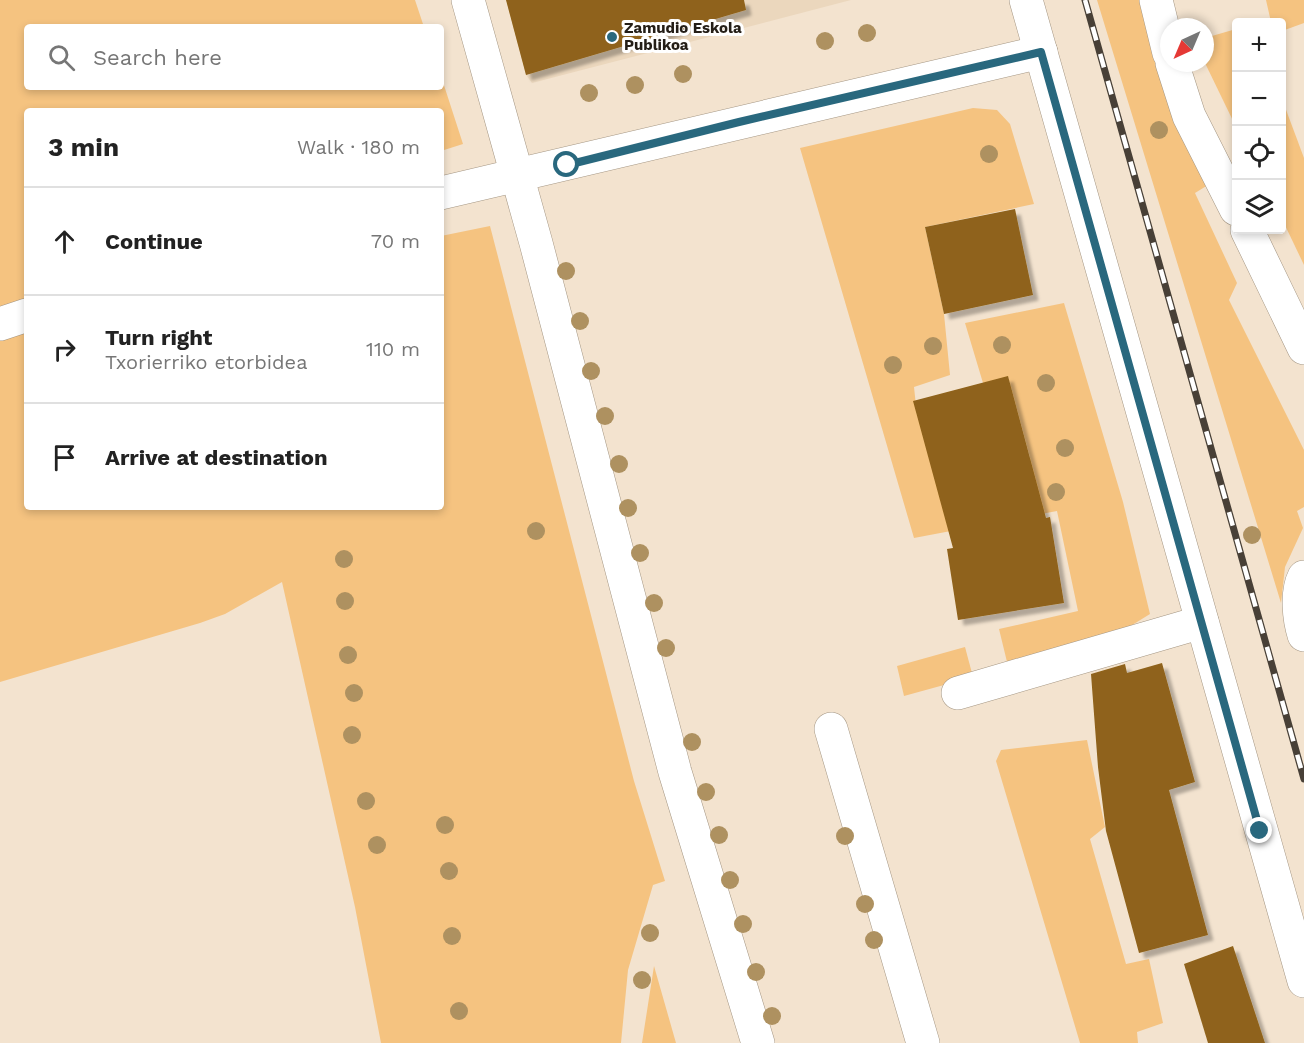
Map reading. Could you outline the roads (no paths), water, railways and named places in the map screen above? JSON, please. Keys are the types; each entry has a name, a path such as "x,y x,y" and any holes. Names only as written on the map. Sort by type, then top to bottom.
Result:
{"street":[{"path":"468,0 675,772 758,1043"},
{"path":"1026,0 1304,981"},
{"path":"1155,0 1160,19"},
{"path":"444,192 1041,52"},
{"path":"1175,72 1189,116 1232,201"},
{"path":"1249,234 1304,348"},
{"path":"0,324 24,316"},
{"path":"1304,577 1301,583 1300,623 1304,635"},
{"path":"958,693 1202,622"},
{"path":"831,729 923,1043"}],"railway":[{"path":"1085,0 1304,779"}],"place":[{"name":"Zamudio Eskola Publikoa","path":"612,37"}]}
